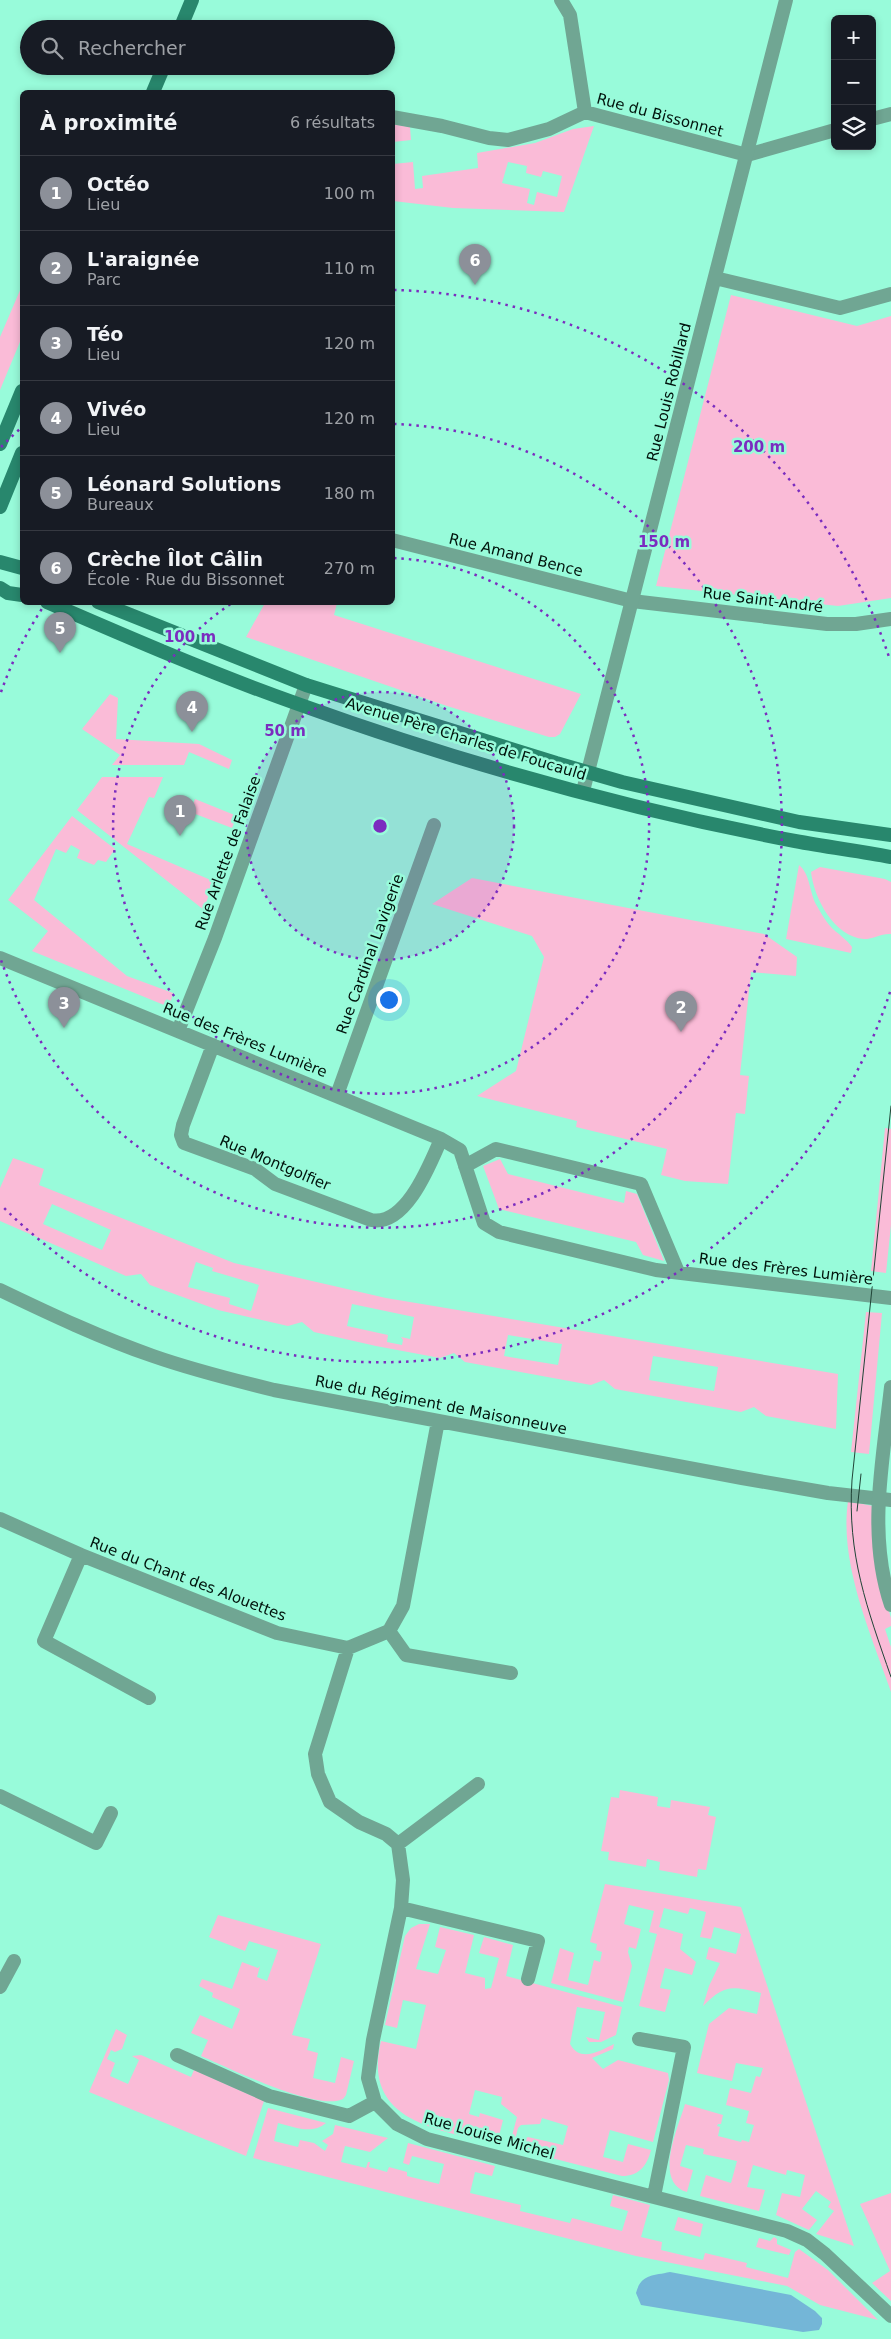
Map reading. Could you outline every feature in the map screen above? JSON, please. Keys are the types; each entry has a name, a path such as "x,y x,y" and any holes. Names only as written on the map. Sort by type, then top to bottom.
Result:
{"main road":[{"path":"184,20 192,0"},
{"path":"154,90 160,75"},
{"path":"0,444 20,396"},
{"path":"0,507 20,458"},
{"path":"0,562 20,567"},
{"path":"0,588 8,593 20,595"},
{"name":"Avenue Père Charles de Foucauld","path":"54,605 229,678 299,704 436,750 583,792 794,841 891,857"},
{"name":"Avenue Père Charles de Foucauld","path":"104,605 306,685 450,732 588,772 817,826 891,835"},
{"path":"109,628 117,611"}],"street":[{"path":"561,0 570,15 585,112"},
{"name":"Rue Louis Robillard","path":"583,792 786,0"},
{"name":"Rue du Bissonnet","path":"395,118 508,140 549,129 585,112 747,155"},
{"path":"876,118 891,114"},
{"path":"747,155 831,131"},
{"path":"715,278 840,308 891,294"},
{"name":"Rue Amand Bence","path":"395,541 632,601"},
{"name":"Rue Saint-André","path":"632,601 827,624 856,624 891,619"},
{"name":"Rue Arlette de Falaise","path":"178,1031 215,938 306,685"},
{"name":"Rue Cardinal Lavigerie","path":"337,1095 434,825"},
{"name":"Rue des Frères Lumière","path":"0,958 441,1139 460,1150 484,1223 499,1232 656,1270 891,1298"},
{"name":"Rue Montgolfier","path":"213,1045 185,1117 181,1135 184,1143 255,1169 275,1184 380,1222 389,1219 399,1212 425,1176 441,1139"},
{"name":"Rue des Frères Lumière","path":"465,1166 496,1148 641,1184 678,1272"},
{"name":"Rue du Régiment de Maisonneuve","path":"0,1290 115,1342 204,1373 286,1392 771,1483 885,1499"},
{"path":"891,1387 885,1499 877,1531 880,1562 891,1605"},
{"path":"438,1421 403,1606 389,1631 348,1648 315,1754 318,1774 330,1802 359,1822 386,1834 398,1844 478,1784"},
{"name":"Rue du Chant des Alouettes","path":"0,1519 81,1555 277,1633 348,1648"},
{"path":"81,1555 44,1641 150,1698"},
{"path":"389,1631 406,1655 511,1673"},
{"path":"0,1796 96,1843 111,1813"},
{"name":"Rue Louise Michel","path":"398,1844 403,1880 401,1908 373,2040 368,2078 376,2102 397,2124 428,2139 787,2231 807,2240 891,2316"},
{"path":"401,1908 538,1941 528,1980"},
{"path":"0,1987 14,1961"},
{"path":"639,2039 684,2048 654,2196"},
{"path":"177,2055 269,2096 349,2116 376,2102"}],"shaded area":[{"path":"395,124 410,127 411,140 395,142"},
{"path":"594,126 564,212 453,208 395,201 395,164 413,162 415,189 423,188 422,176 478,168 477,153 535,143 573,129","holes":["508,162 527,166 526,173 541,177 543,171 562,176 557,197 537,192 534,205 527,203 530,189 502,183"]},
{"path":"20,290 20,342 0,390 0,337"},
{"path":"731,295 857,326 891,316 891,598 838,606 656,586"},
{"path":"264,605 336,605 334,615 581,694 560,734 555,737 549,737 447,706 246,637"},
{"path":"110,694 118,698 116,739 199,744 232,760 229,769 189,752 184,765 112,765 120,755 82,729"},
{"path":"102,777 163,777 154,798 149,797 127,844 213,881 204,910 77,810"},
{"path":"195,799 237,816 232,828 190,812"},
{"path":"72,816 115,849 106,862 98,860 94,865 77,858 80,850 71,845 66,853 56,849 34,900 127,976 173,993 169,1007 32,951 48,931 8,900"},
{"path":"799,865 806,874 814,901 826,922 852,947 851,953 786,939"},
{"path":"820,867 885,879 891,882 891,934 864,939 853,937 835,924 821,904 813,882 811,872"},
{"path":"472,878 764,934 797,957 796,976 751,972 740,1075 749,1076 745,1114 736,1113 728,1184 685,1181 661,1175 667,1149 576,1127 577,1121 477,1096 516,1071 544,957 532,936 432,904"},
{"path":"885,1128 891,1129 891,1225 886,1273 871,1271"},
{"path":"13,1158 44,1169 39,1185 234,1263 386,1298 838,1374 836,1429 766,1416 754,1407 741,1412 615,1389 604,1380 591,1385 465,1362 454,1353 440,1358 314,1332 302,1322 288,1326 218,1310 150,1285 141,1274 126,1276 0,1221 0,1188","holes":["52,1204 111,1230 102,1250 43,1224","196,1262 213,1268 212,1271 259,1285 251,1311 229,1304 230,1298 188,1287","352,1304 414,1317 410,1339 401,1337 403,1340 402,1345 387,1342 388,1335 347,1326","508,1335 562,1344 558,1365 504,1356","653,1356 718,1367 714,1391 649,1380"]},
{"path":"500,1159 508,1174 624,1203 626,1191 637,1194 664,1261 643,1255 636,1242 499,1209 483,1166"},
{"path":"866,1312 882,1313 869,1454 851,1452"},
{"path":"848,1501 873,1506 877,1572 891,1618 891,1626 885,1629 891,1647 891,1692 866,1623 852,1574 846,1525"},
{"path":"620,1790 658,1797 657,1806 670,1808 671,1800 710,1807 708,1815 716,1817 706,1870 698,1869 697,1877 659,1870 660,1862 647,1859 646,1867 608,1860 609,1852 601,1851 611,1797 619,1798"},
{"path":"605,1884 741,1907 854,2246 816,2234 834,2211 828,2207 831,2202 816,2191 802,2209 817,2220 809,2230 776,2215 782,2193 800,2197 805,2175 787,2170 786,2175 753,2165 747,2187 765,2190 759,2211 700,2196 706,2175 731,2183 737,2161 703,2154 704,2149 686,2145 680,2166 693,2170 687,2192 677,2186 671,2177 671,2153 685,2104 723,2115 721,2124 717,2126 720,2127 718,2136 741,2142 742,2140 749,2142 754,2125 746,2123 749,2111 726,2105 730,2088 751,2093 756,2076 760,2077 763,2068 736,2063 732,2081 697,2073 709,2024 729,2008 757,2014 761,1993 735,1988 723,1990 703,2006 709,1986 720,1963 706,1959 709,1947 736,1954 741,1934 714,1927 711,1939 700,1937 706,1912 690,1908 688,1914 664,1908 659,1927 683,1934 680,1949 696,1962 692,1975 665,1968 660,1988 671,1990 665,2012 639,2006 657,1934 649,1932 654,1911 629,1905 624,1924 641,1929 636,1949 629,1947 628,1952 632,1966 623,2002 551,1983 560,1948 574,1953 568,1980 588,1985 594,1960 600,1962 602,1952 596,1950 597,1944 590,1942"},
{"path":"218,1915 321,1944 292,2035 310,2039 307,2050 318,2053 313,2078 335,2083 341,2057 354,2061 346,2095 343,2099 331,2101 294,2094 201,2056 208,2040 191,2033 200,2015 232,2029 240,2009 212,1997 213,1993 199,1986 202,1979 232,1989 242,1962 258,1968 260,1966 257,1977 267,1981 278,1950 249,1941 245,1951 209,1937"},
{"path":"419,1924 430,1924 416,1969 438,1974 446,1950 435,1947 440,1927 474,1935 465,1973 485,1978 485,1989 491,1988 499,1958 479,1953 484,1937 513,1945 506,1976 622,2007 616,2035 601,2042 589,2042 586,2037 599,2040 605,2012 577,2007 570,2044 579,2053 590,2054 614,2044 613,2049 592,2058 603,2069 618,2060 668,2073 669,2080 653,2142 610,2130 603,2157 623,2162 628,2144 651,2150 645,2165 638,2172 622,2176 520,2150 523,2140 528,2137 563,2145 568,2126 542,2118 540,2124 521,2125 518,2128 513,2148 509,2147 517,2117 501,2104 502,2097 475,2090 469,2114 479,2117 480,2113 503,2120 497,2144 430,2127 410,2118 394,2106 383,2090 378,2068 381,2041 416,2049 426,2005 403,2000 397,2028 385,2025 405,1936 411,1928"},
{"path":"116,2029 127,2035 122,2049 115,2052 111,2050 107,2059 115,2063 110,2076 128,2084 139,2060 132,2056 141,2055 191,2077 194,2070 264,2101 246,2156 89,2092"},
{"path":"268,2108 326,2123 321,2127 309,2129 278,2123 274,2141 298,2147 300,2140 314,2143 325,2151 328,2145 322,2141 333,2134 335,2125 388,2138 370,2152 345,2146 341,2162 366,2168 368,2162 370,2162 369,2167 387,2172 389,2167 407,2172 407,2176 439,2184 444,2164 412,2156 409,2165 403,2163 408,2143 495,2166 492,2176 475,2172 470,2193 521,2205 520,2211 570,2223 572,2218 622,2231 628,2211 610,2206 613,2195 650,2205 641,2237 662,2242 661,2250 703,2260 705,2253 747,2263 746,2267 788,2278 795,2252 799,2249 828,2270 878,2320 820,2305 787,2286 636,2256 253,2158"},
{"path":"891,2193 891,2301 872,2283 890,2271 860,2204"},
{"path":"678,2217 703,2224 700,2237 674,2230"},
{"path":"774,2237 777,2239 777,2244 791,2250 789,2255 756,2247 759,2238 770,2241"}],"water":[{"path":"670,2272 791,2295 815,2311 822,2318 822,2324 819,2330 803,2332 641,2305 636,2293 641,2282 653,2275"}],"tram line":[{"path":"891,1106 852,1480 851,1507 856,1557 861,1581 874,1628 891,1677"},
{"path":"857,1511 861,1474"}],"place":[{"name":"Crèche Îlot Câlin","path":"475,285"},
{"name":"Léonard Solutions","path":"60,653"},
{"name":"Vivéo","path":"192,732"},
{"name":"Octéo","path":"180,836"},
{"name":"Téo","path":"64,1028"},
{"name":"L'araignée","path":"681,1032"}]}
